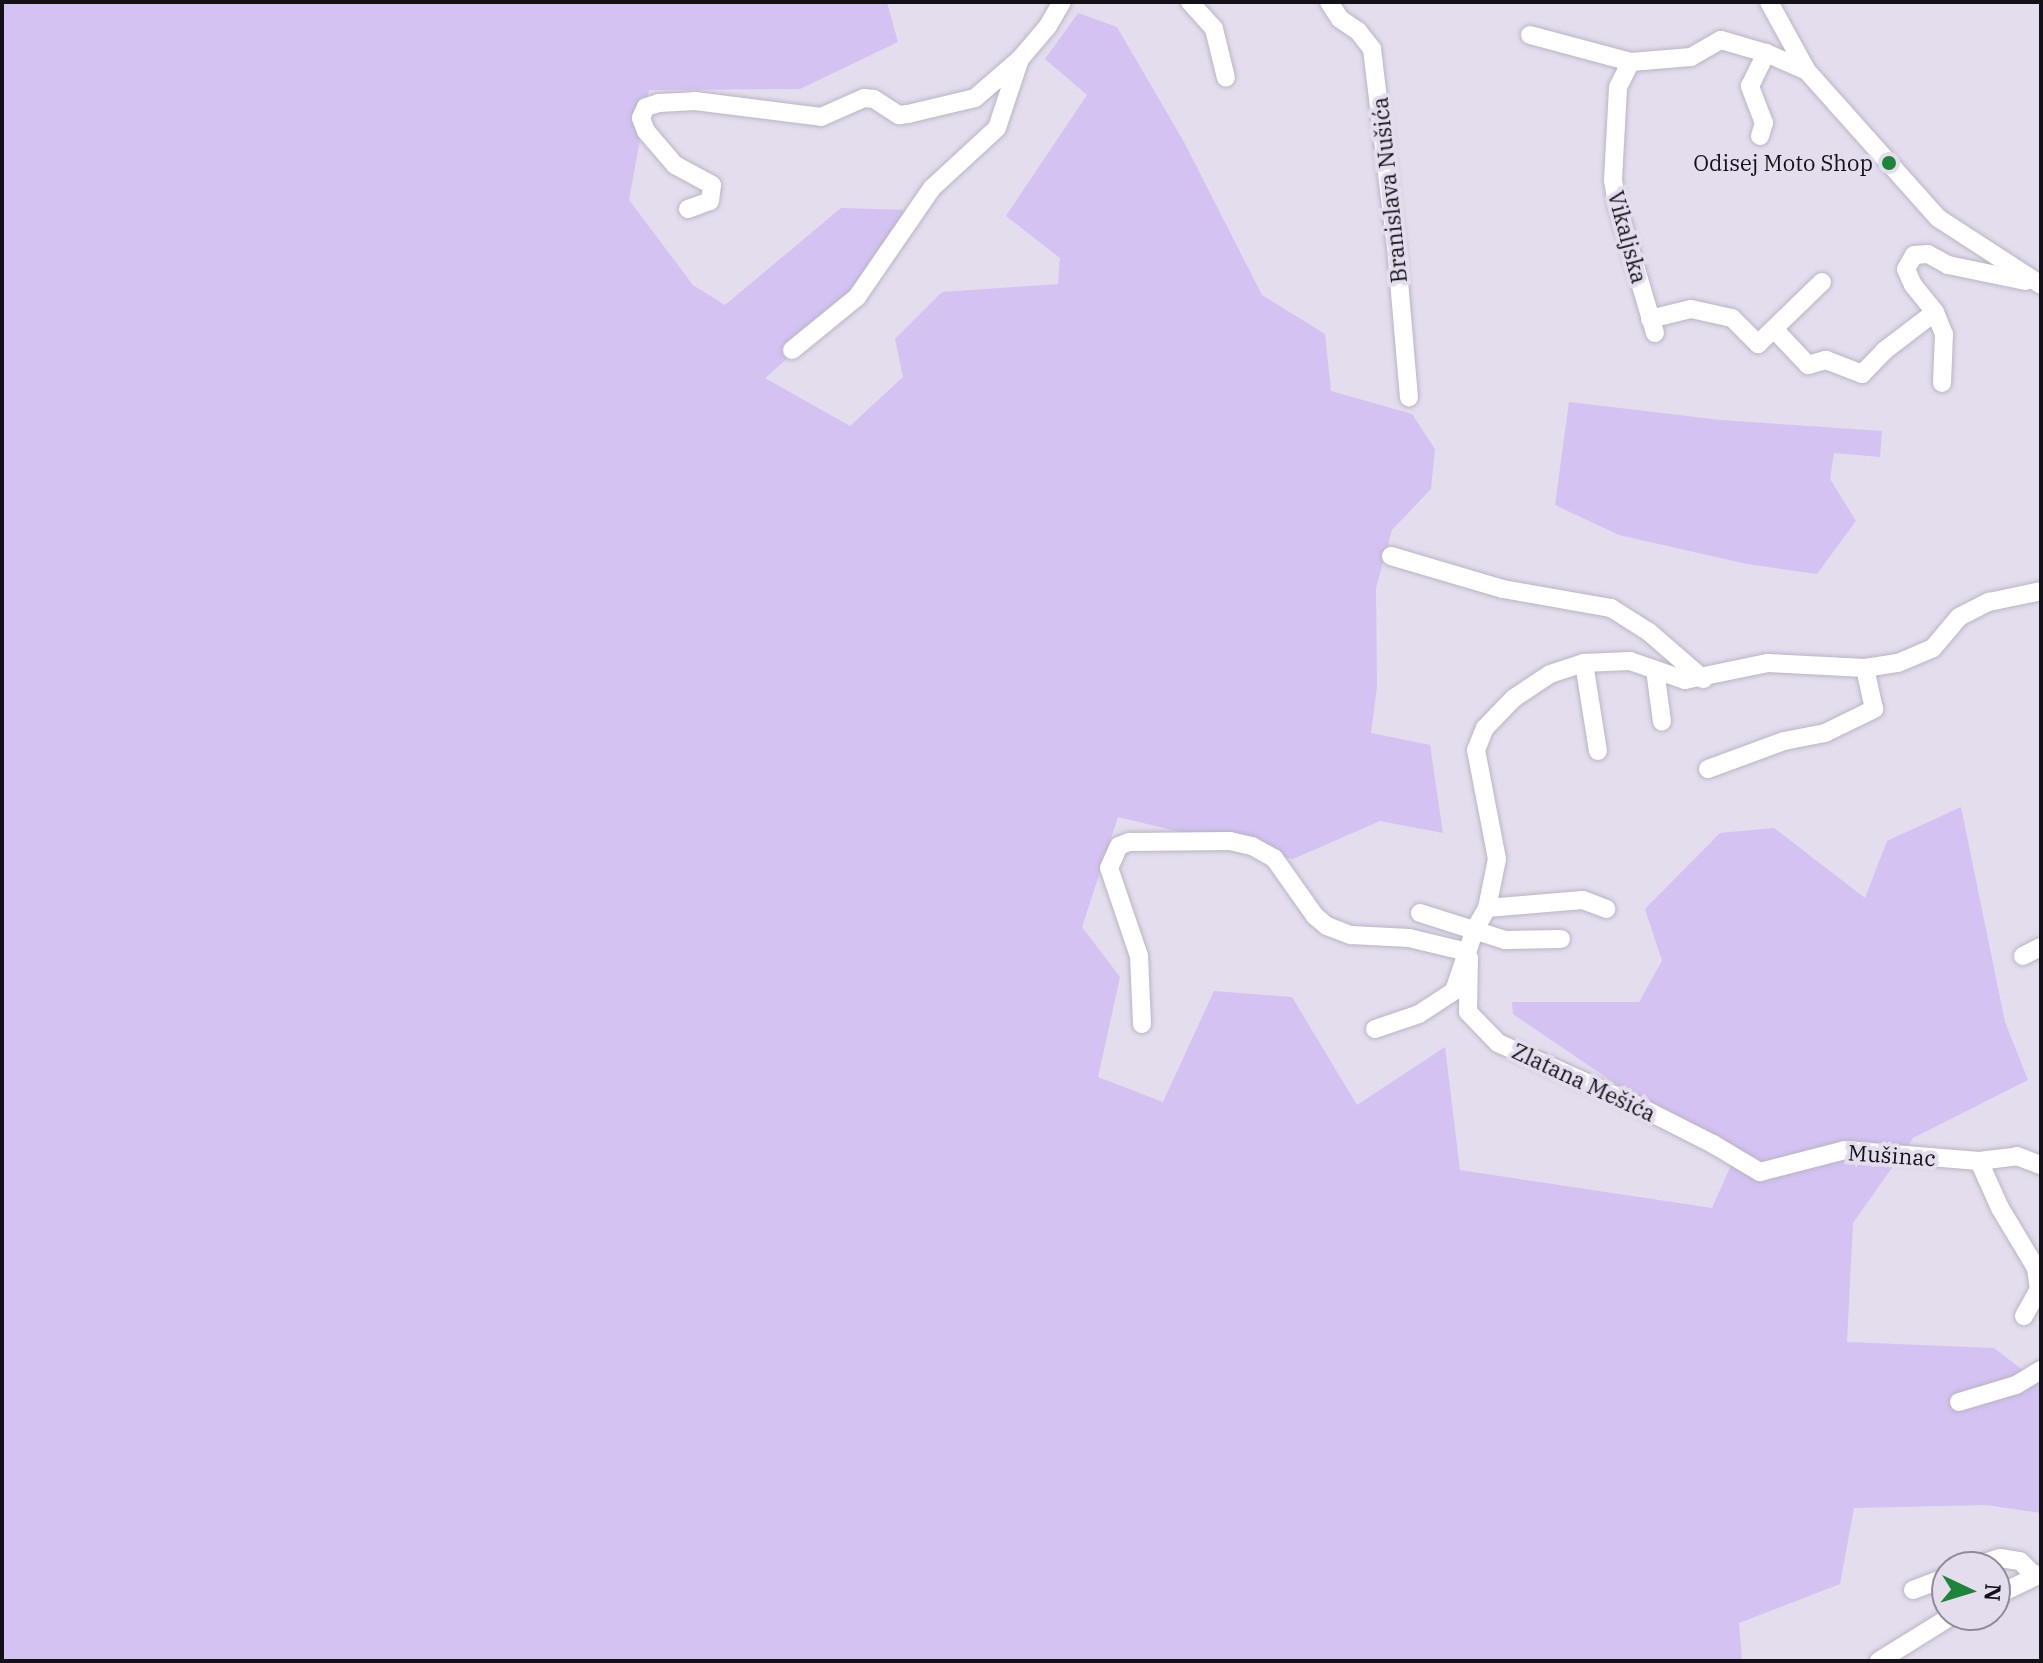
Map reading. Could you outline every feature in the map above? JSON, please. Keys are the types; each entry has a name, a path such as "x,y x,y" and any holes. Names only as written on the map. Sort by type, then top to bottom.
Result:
{"street":[{"path":"688,209 710,201 712,185 675,165 646,131 641,118 646,107 695,101 821,117 864,98 874,99 899,115 975,98 1020,59 1048,26 1062,2"},
{"path":"1190,2 1214,29 1226,78"},
{"name":"Branislava Nušića","path":"1329,2 1340,19 1358,31 1372,49 1396,246 1409,397"},
{"path":"1769,2 1807,71 1938,218 2038,284"},
{"path":"1530,35 1631,62 1691,57 1721,40 1766,53 1807,71"},
{"path":"1760,136 1764,123 1750,86 1766,53"},
{"path":"792,350 857,297 932,188 997,128 1020,59"},
{"name":"Vikaljska","path":"1631,62 1618,87 1613,180 1617,205 1652,326 1691,309 1732,318 1758,344 1774,329"},
{"path":"1942,383 1944,334 1935,312 1913,285 1906,269 1914,255 1928,254 1948,265 2038,284"},
{"path":"1822,282 1774,329 1808,365 1826,360 1862,374 1884,351 1935,312"},
{"path":"1391,556 1503,589 1611,608 1649,632 1703,679"},
{"name":"Zlatana Mešića","path":"1375,1029 1419,1014 1454,991 1475,929 1487,908 1497,859 1476,750 1480,738 1514,698 1550,674 1584,663 1630,661 1672,679 1703,679 1768,663 1865,668 1898,663 1933,648 1959,617 1989,602 2041,591"},
{"path":"1584,663 1598,751"},
{"path":"1708,769 1784,741 1825,733 1874,709 1865,668"},
{"path":"1655,670 1662,722"},
{"path":"1142,1024 1139,956 1129,921 1111,884 1109,868 1119,846 1129,842 1230,841 1252,846 1274,858 1315,916 1327,926 1351,935 1409,938 1467,952"},
{"path":"1487,908 1583,900 1606,909"},
{"path":"1420,913 1505,940 1561,939"},
{"path":"2023,956 2041,947"},
{"name":"Zlatana Mešića","path":"1467,952 1471,965 1468,1012 1498,1043 1634,1104 1760,1172"},
{"name":"Mušinac","path":"1760,1172 1845,1150 1979,1161 2017,1156 2041,1165"},
{"path":"1979,1161 2000,1208 2036,1268 2039,1289 2024,1316"},
{"path":"1959,1402 2016,1385 2041,1370"},
{"path":"2011,1560 2020,1561 2038,1575 2011,1588"},
{"path":"1913,1590 1931,1583"},
{"path":"1879,1661 1931,1629"}],"shaded area":[{"path":"2,2 887,2 898,42 800,89 649,90 629,200 693,285 725,305 841,208 909,210 849,304 765,378 850,426 903,377 895,339 942,292 1058,284 1060,258 1006,216 1087,95 1045,59 1078,13 1117,27 1184,142 1262,295 1325,334 1331,391 1412,414 1435,449 1431,489 1392,530 1376,588 1377,687 1371,733 1430,745 1443,833 1380,821 1293,859 1118,817 1082,927 1120,977 1098,1077 1163,1102 1214,991 1292,997 1357,1105 1445,1047 1460,1170 1712,1208 1732,1163 1513,1014 1512,1002 1639,1002 1662,961 1645,909 1720,833 1774,828 1865,898 1887,841 1961,807 2005,1022 2028,1080 1913,1138 1853,1223 1847,1342 1994,1348 2041,1384 2041,1513 1986,1505 1854,1508 1840,1584 1739,1623 1742,1661 2,1661"},
{"path":"1569,402 1721,420 1882,431 1880,457 1834,453 1830,479 1856,521 1817,574 1747,564 1619,535 1555,505"}],"place":[{"name":"Odisej Moto Shop","path":"1889,163"}]}
